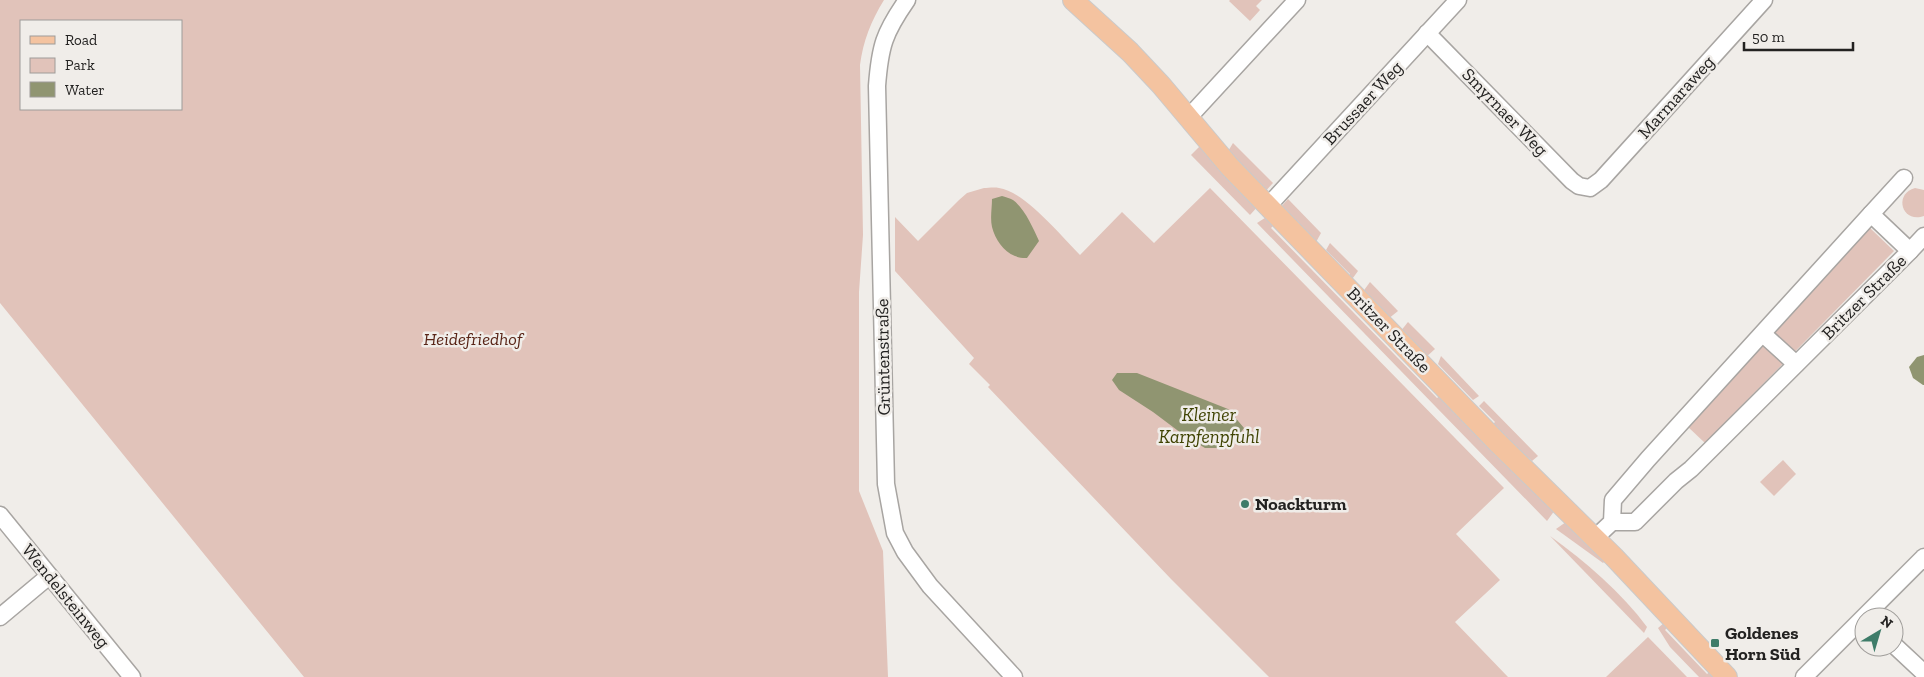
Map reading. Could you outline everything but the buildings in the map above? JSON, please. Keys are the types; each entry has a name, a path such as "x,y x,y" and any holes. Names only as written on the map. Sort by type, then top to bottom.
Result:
{"main road":[{"name":"Britzer Straße","path":"1073,0 1130,52 1230,167 1497,442 1595,538 1727,677"}],"street":[{"name":"Grüntenstraße","path":"906,0 891,23 884,39 879,60 877,86 887,492 896,533 916,569 1014,677"},
{"path":"1188,118 1298,0"},
{"name":"Brussaer Weg","path":"1268,206 1458,0"},
{"name":"Marmaraweg","path":"1584,188 1594,186 1601,180 1764,0"},
{"name":"Smyrnaer Weg","path":"1428,33 1572,181 1584,188"},
{"path":"1595,538 1612,522 1613,500 1648,459 1904,178"},
{"name":"Britzer Straße","path":"1612,522 1635,522 1676,481 1691,469 1910,251 1871,214"},
{"path":"1910,251 1924,236"},
{"path":"1763,334 1796,364"},
{"name":"Wendelsteinweg","path":"0,515 132,677"},
{"path":"1874,607 1924,557"},
{"path":"0,617 49,576"},
{"path":"1804,677 1854,627"},
{"path":"1904,654 1924,673"}],"green space":[{"name":"Heidefriedhof","path":"0,0 884,0 868,31 860,65 863,235 859,292 859,491 883,551 888,677 304,677 0,303"},
{"path":"1230,0 1262,0 1256,6 1260,10 1250,21"},
{"path":"1233,143 1273,183 1264,193 1227,153"},
{"path":"1202,144 1259,205 1250,215 1191,155"},
{"path":"984,188 999,188 1020,197 1042,216 1080,255 1122,212 1154,243 1210,188 1504,488 1456,534 1500,580 1455,622 1508,677 1269,677 1171,579 988,387 990,385 969,364 974,358 895,271 895,217 918,241 967,193"},
{"path":"1915,188 1924,190 1924,216 1910,216 1903,207 1904,196 1908,191"},
{"path":"1288,199 1321,233 1315,244 1280,208"},
{"path":"1268,216 1275,224 1271,228 1437,398 1441,395 1555,510 1547,521 1257,223"},
{"path":"1870,228 1894,251 1705,443 1687,426"},
{"path":"1330,243 1358,271 1350,282 1347,278 1350,274 1326,250"},
{"path":"1370,282 1398,311 1388,319 1362,293"},
{"path":"1408,322 1435,349 1425,358 1400,332"},
{"path":"1441,356 1479,396 1473,400 1438,364"},
{"path":"1484,401 1538,456 1532,461 1491,426 1495,422 1479,406"},
{"path":"1783,460 1796,474 1774,496 1760,482"},
{"path":"1566,522 1605,561 1603,563 1556,529"},
{"path":"1550,536 1590,567 1626,602 1647,627 1644,633"},
{"path":"1664,623 1668,627 1665,630 1707,674 1711,671 1717,677 1699,677 1670,647 1658,628"},
{"path":"1648,637 1687,677 1606,677"}],"water":[{"path":"1002,196 1013,200 1021,208 1039,241 1027,258 1020,258 1009,253 1000,244 994,233 991,220 992,199"},
{"path":"1924,355 1923,385 1913,378 1909,367 1917,357"},
{"name":"Kleiner Karpfenpfuhl","path":"1117,373 1137,373 1228,409 1244,428 1233,444 1219,448 1205,448 1119,390 1112,380"}],"place":[{"name":"Noackturm","path":"1245,504"},
{"name":"Goldenes Horn Süd","path":"1715,643"}]}
